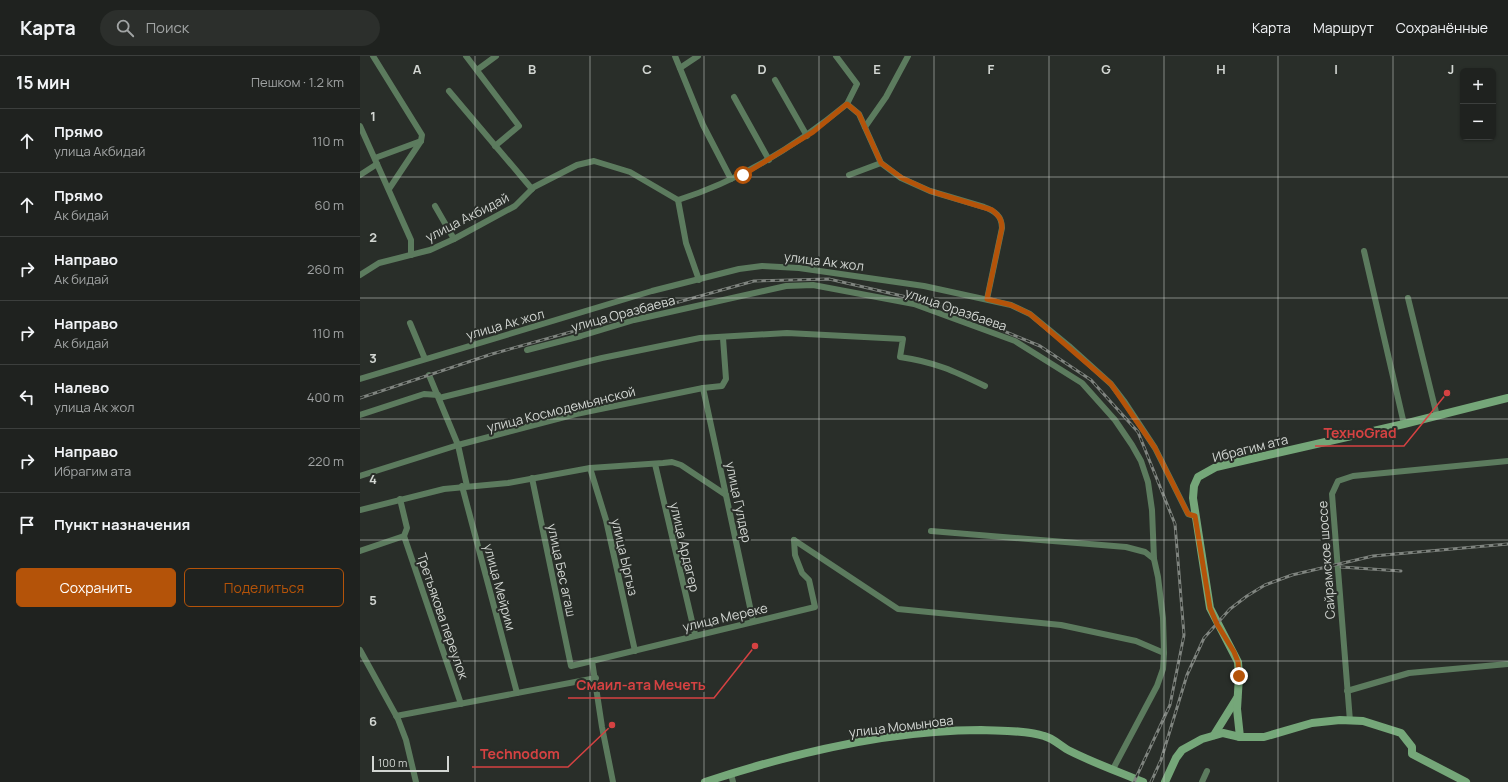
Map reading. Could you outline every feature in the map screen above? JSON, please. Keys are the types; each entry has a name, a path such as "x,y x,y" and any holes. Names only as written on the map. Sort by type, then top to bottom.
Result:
{"main road":[{"name":"Ибрагим ата","path":"1240,737 1237,697 1239,676 1238,662 1210,608 1195,516 1194,486 1198,477 1216,467 1404,424 1508,398"},
{"path":"1214,735 1237,697"},
{"path":"1165,782 1176,758 1182,750 1202,739 1214,735 1223,733 1240,737 1264,737 1312,723 1363,721 1401,733 1412,747 1412,754 1466,782"},
{"name":"улица Момынова","path":"705,782 732,778 864,741 944,730 1002,731 1045,736 1068,750 1143,782"}],"street":[{"path":"373,56 421,131 421,141 388,189"},
{"path":"466,56 519,126 495,146"},
{"path":"477,70 496,56"},
{"path":"675,56 703,125 732,179"},
{"path":"680,68 698,56"},
{"path":"699,280 686,243 678,200 706,191 769,160 813,132 847,104 857,84 836,56"},
{"path":"865,127 886,98 908,56"},
{"path":"775,80 807,136"},
{"path":"449,91 532,189"},
{"path":"734,97 769,160"},
{"path":"847,104 859,114 881,163 902,178 930,191 992,210 1002,221 1002,228 987,299"},
{"path":"360,126 410,240 411,255"},
{"path":"360,176 376,161 421,141"},
{"name":"улица Акбидай","path":"360,275 379,263 430,250 454,239 515,206 532,189 577,165 594,161 630,172 678,200"},
{"path":"849,175 881,163"},
{"path":"435,206 454,239"},
{"path":"1364,251 1404,424"},
{"name":"улица Ак жол","path":"360,379 652,291 739,269 762,266 799,268 924,286 1011,305 1030,314 1111,384 1155,448 1188,514 1195,516"},
{"name":"улица Оразбаева","path":"527,350 634,320 786,286 813,285 914,304 1015,341 1082,383 1115,420 1141,461 1148,482 1152,510 1154,559 1158,576 1163,618 1163,669 1158,686 1113,769"},
{"path":"1408,298 1437,416"},
{"path":"410,323 425,359"},
{"path":"360,415 424,394 438,397 602,358 700,338 723,338 787,333 903,339 900,357 923,360 943,366 985,386"},
{"name":"улица Космодемьянской","path":"360,476 458,445 576,414 703,388 722,386 726,379 723,338"},
{"name":"улица Мейрим","path":"429,375 458,445 464,486 517,693"},
{"name":"улица Гулдер","path":"703,388 753,621"},
{"name":"Сайрамское шоссе","path":"1350,721 1332,494 1338,481 1353,476 1508,461"},
{"path":"360,510 400,499 464,486 508,483 590,468 672,462 681,465 726,495"},
{"name":"улица Ардагер","path":"655,464 695,634"},
{"name":"улица Ыргыз","path":"590,468 606,520 635,651"},
{"name":"улица Бес агаш","path":"532,478 571,666"},
{"name":"Третьякова переулок","path":"400,499 407,528 404,536 461,704"},
{"path":"931,531 1126,546 1145,552 1154,559"},
{"path":"360,551 404,536"},
{"name":"улица Мереке","path":"571,666 635,651 695,634 815,607 808,580 802,573 795,554 794,540 898,609 1061,625 1136,641 1164,653"},
{"path":"360,650 396,716 406,740 416,782"},
{"path":"592,661 596,678 602,727 613,782"},
{"path":"1347,691 1409,673 1508,664"},
{"path":"396,716 596,678"},
{"path":"1202,782 1207,771"}],"railway":[{"path":"360,398 492,354 754,281 829,279 941,305 1040,346 1091,380 1138,432 1175,524 1184,635 1170,705 1134,782"},
{"path":"1151,782 1161,760 1187,675 1204,638 1230,609 1247,596 1265,585 1292,575 1373,556 1508,544"},
{"path":"1341,567 1401,571"}],"place":[{"name":"ТехноGrad","path":"1447,393"},
{"name":"Смаил-ата Мечеть","path":"755,646"},
{"name":"Technodom","path":"612,725"}],"route":[{"path":"743,175 813,132 847,104 859,114 881,163 902,178 930,191 984,207 992,210 998,216 1002,221 1002,228 987,299 1011,305 1030,314 1069,346 1111,384 1124,401 1155,448 1188,514 1195,516 1210,608 1217,624 1234,652 1238,662 1239,676"}]}
